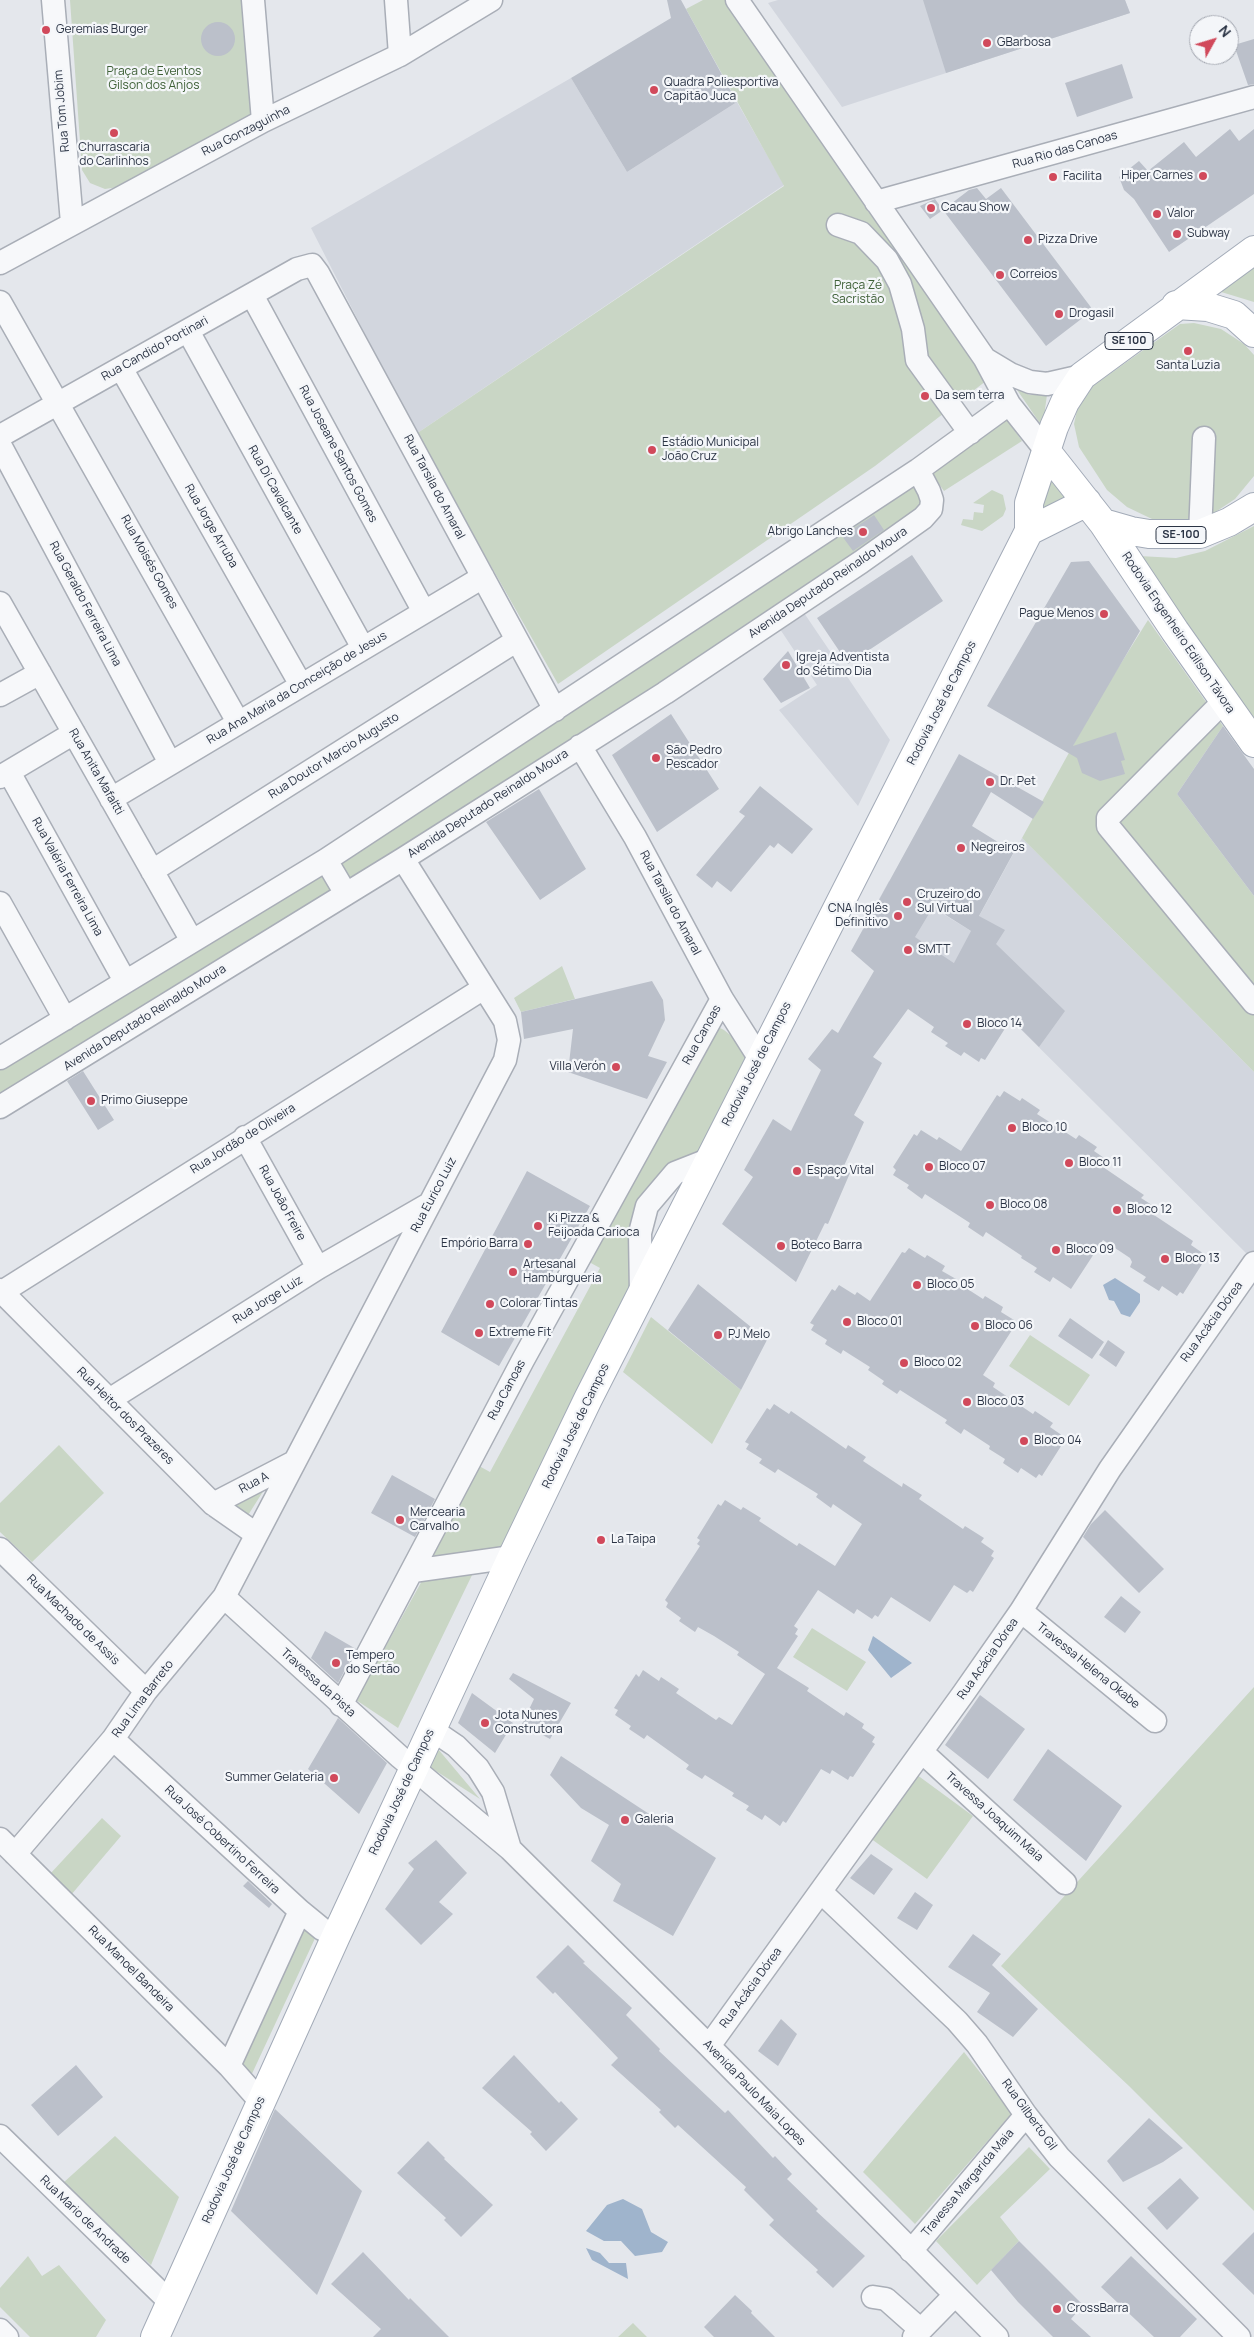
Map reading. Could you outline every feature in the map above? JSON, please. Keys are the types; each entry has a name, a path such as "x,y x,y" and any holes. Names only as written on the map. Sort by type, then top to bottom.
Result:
{"main road":[{"name":"Rodovia José de Campos","path":"155,2337 260,2101 512,1556 708,1160 1029,530 1029,503 1060,412 1082,376 1176,305 1254,250"},
{"path":"1176,305 1208,306 1244,319 1254,333"},
{"name":"Rodovia Engenheiro Edilson Távora","path":"1047,452 1095,512 1254,743"},
{"name":"SE-100","path":"1095,512 1131,531 1149,534 1200,534 1229,522 1254,507"},
{"path":"1029,530 1095,512"}],"street":[{"name":"Rua Tom Jobim","path":"53,0 72,223"},
{"path":"253,0 263,121"},
{"path":"396,0 400,55"},
{"name":"Rua Gonzaguinha","path":"0,263 263,121 400,55 491,0"},
{"path":"737,0 985,359 1009,404 1047,452"},
{"name":"Rua Rio das Canoas","path":"876,202 1254,97"},
{"path":"838,225 860,233 887,260 902,293 913,329 918,360 970,433"},
{"name":"Rua Candido Portinari","path":"0,436 297,269 312,266"},
{"name":"Rua Tarsila do Amaral","path":"312,266 323,281 555,710"},
{"name":"Rua Joseane Santos Gomes","path":"252,295 424,612"},
{"name":"Rua Moisés Gomes","path":"0,302 238,722"},
{"name":"Rua Di Cavalcante","path":"188,331 363,648"},
{"path":"985,359 1010,374 1030,382 1047,384 1082,376"},
{"name":"Rua Jorge Arruba","path":"121,368 301,685"},
{"path":"0,1058 326,860 918,470 1009,404"},
{"path":"1200,534 1204,438"},
{"name":"Rua Geraldo Ferreira Lima","path":"0,445 170,763"},
{"name":"Avenida Deputado Reinaldo Moura","path":"0,1107 404,859 705,666 923,518 931,508 932,500 918,470"},
{"name":"Rua Ana Maria da Conceição de Jesus","path":"111,799 483,578"},
{"name":"Rua Anita Mafaltti","path":"1,606 192,941"},
{"name":"Rua Doutor Marcio Augusto","path":"152,871 516,641"},
{"path":"0,696 40,673"},
{"path":"1224,701 1108,818 1108,826 1254,1003"},
{"path":"4,775 74,733"},
{"name":"Rua Tarsila do Amaral","path":"580,746 635,837 722,999 760,1059"},
{"name":"Rua Valéria Ferreira Lima","path":"4,775 125,981"},
{"name":"Rua Eurico Luiz","path":"256,1534 505,1060 510,1040 505,1022 404,859"},
{"path":"326,860 346,894"},
{"path":"0,903 65,1019"},
{"name":"Rua Jordão de Oliveira","path":"1,1291 484,988"},
{"name":"Rua Canoas","path":"341,1705 523,1360 722,999"},
{"name":"Rua João Freire","path":"246,1137 318,1268"},
{"name":"Rua Jorge Luiz","path":"109,1400 318,1268 429,1204"},
{"name":"Rua Acácia Dórea","path":"709,2046 922,1752 1021,1611 1087,1503 1180,1366 1254,1263"},
{"name":"Rua Heitor dos Prazeres","path":"1,1291 213,1504 256,1534"},
{"name":"Rua A","path":"213,1504 294,1462"},
{"name":"Rua Lima Barreto","path":"8,1847 113,1739 146,1691 224,1597 256,1534"},
{"name":"Rua Machado de Assis","path":"0,1549 146,1691"},
{"path":"413,1571 512,1556"},
{"name":"Travessa da Pista","path":"224,1597 341,1705 413,1768"},
{"name":"Travessa Helena Okabe","path":"1021,1611 1155,1721"},
{"name":"Avenida Paulo Maia Lopes","path":"431,1729 456,1746 478,1768 492,1792 510,1850"},
{"name":"Rua José Cobertino Ferreira","path":"113,1739 300,1911 322,1929 336,1936"},
{"name":"Travessa Joaquim Maia","path":"922,1752 1065,1882"},
{"name":"Avenida Paulo Maia Lopes","path":"413,1768 510,1850 709,2046 996,2337"},
{"name":"Rua Manoel Bandeira","path":"8,1847 229,2066 260,2101"},
{"name":"Rua Gilberto Gil","path":"821,1892 957,2021 977,2044 1026,2115 1059,2157 1239,2337"},
{"path":"229,2066 300,1911"},
{"name":"Travessa Margarida Maia","path":"911,2251 1026,2115"},
{"name":"Rua Mario de Andrade","path":"0,2136 171,2303"},
{"path":"873,2298 886,2299 918,2333 955,2295"},
{"path":"0,2330 7,2337"}],"shaded area":[{"path":"778,0 1125,0 1130,13 842,107 768,3"},
{"path":"571,78 627,172 737,102 784,185 416,434 311,228"},
{"path":"798,604 890,740 858,806 779,710 817,685 774,620"},
{"name":"Negreiros","path":"1022,838 1254,1072 1254,1252 1250,1257 954,963 873,910 889,881 971,931"}],"green space":[{"name":"Praça de Eventos Gilson dos Anjos","path":"70,0 248,0 258,113 118,187 105,189 90,183 82,170"},
{"name":"Estádio Municipal João Cruz","path":"703,0 728,0 986,381 875,466 558,684 416,434 784,186 686,9"},
{"path":"1254,266 1254,302 1218,291"},
{"path":"1194,323 1221,329 1244,344 1254,355 1254,476 1235,499 1211,515 1188,520 1152,519 1127,507 1107,490 1079,447 1074,424 1077,410 1093,386 1180,324"},
{"path":"1011,381 1029,395 1047,395 1045,409 1048,435"},
{"path":"1007,420 1022,441 944,491 930,472"},
{"path":"918,470 932,500 854,552 861,562 0,1107 0,1057"},
{"path":"1052,473 1071,496 1034,520"},
{"path":"992,490 1003,495 1006,509 1003,516 982,531 961,525 963,519 973,520 974,512 983,513 984,505 973,503"},
{"path":"1254,526 1254,728 1139,556 1176,558 1205,551"},
{"path":"1148,620 1223,726 1177,794 1254,896 1254,1072 1022,838 1098,700"},
{"path":"562,966 575,999 521,1012 514,998"},
{"path":"716,1026 724,1030 760,1059 708,1160 647,1206 641,1294 512,1557 413,1571 470,1461 490,1472 600,1268 580,1257"},
{"path":"651,1317 741,1390 712,1444 623,1372"},
{"path":"1030,1335 1090,1375 1069,1406 1009,1366"},
{"path":"59,1445 104,1493 32,1562 0,1532 0,1503"},
{"path":"276,1471 245,1520 227,1501"},
{"path":"474,1571 398,1728 356,1700 423,1579"},
{"path":"812,1628 866,1662 847,1691 793,1657"},
{"path":"1254,1687 1254,2211 1129,2086 1001,1966"},
{"path":"438,1749 480,1799 428,1766"},
{"path":"909,1769 973,1816 927,1879 863,1833"},
{"path":"102,1818 121,1836 71,1895 50,1874"},
{"path":"305,1922 317,1934 250,2078 239,2065"},
{"path":"964,2052 1012,2113 915,2224 863,2172"},
{"path":"115,2136 179,2197 151,2265 63,2183"},
{"path":"1029,2147 1050,2169 1000,2217 1019,2241 977,2285 936,2241"},
{"path":"28,2256 42,2276 59,2265 106,2320 96,2337 30,2337 0,2307 0,2288"},
{"path":"633,2323 647,2337 618,2337"}],"water":[{"path":"1115,1278 1140,1294 1140,1302 1130,1317 1121,1314 1114,1301 1109,1300 1103,1285"},
{"path":"873,1636 912,1663 891,1678 868,1650"},
{"path":"623,2199 642,2209 651,2232 668,2242 662,2252 635,2256 621,2241 604,2241 586,2231 607,2205"},
{"path":"586,2248 600,2253 609,2263 626,2263 628,2279 592,2260"}],"building":[{"name":"Quadra Poliesportiva Capitão Juca","path":"667,0 681,0 737,102 627,172 571,78 671,18"},
{"name":"GBarbosa","path":"923,0 1125,0 1130,13 946,73"},
{"path":"218,22 230,27 235,39 230,51 218,56 206,51 201,39 206,27"},
{"path":"1254,39 1254,84 1248,85 1239,59 1239,44"},
{"path":"1122,64 1133,98 1077,117 1065,83"},
{"name":"Hiper Carnes","path":"1230,129 1239,141 1254,129 1254,194 1169,252 1134,199 1124,190 1119,177 1139,161 1148,171 1184,142 1196,157"},
{"path":"977,188 986,199 1001,188 1093,310 1046,346 943,210 969,190"},
{"name":"Cacau Show","path":"935,199 943,210 930,219 920,206"},
{"name":"Abrigo Lanches","path":"874,515 884,530 853,551 842,536"},
{"path":"912,555 943,601 848,664 817,618"},
{"path":"1089,561 1140,631 1073,746 1116,732 1125,760 1121,761 1125,774 1100,781 1082,773 1077,758 987,706 1071,562"},
{"name":"Igreja Adventista do Sétimo Dia","path":"788,651 810,688 781,703 763,679"},
{"path":"671,714 719,789 657,832 612,755"},
{"path":"1223,726 1254,769 1254,896 1177,794"},
{"path":"959,754 1044,802 1033,819 991,792 972,826 1014,852 979,916 1005,930 996,944 1065,1011 1039,1047 1011,1019 985,1060 981,1058 979,1062 964,1052 961,1056 945,1046 948,1043 931,1032 934,1027 908,1009 873,1057 882,1063 854,1115 864,1122 843,1168 850,1173 828,1224 825,1223 796,1282 722,1224 753,1177 744,1170 773,1119 791,1131 821,1070 808,1059 832,1029 838,1033 874,971 851,951","holes":["933,907 971,931 954,963 915,937"]},
{"path":"760,786 813,829 792,854 778,843 774,848 770,845 731,892 717,881 712,888 696,875 745,816 739,812"},
{"path":"539,789 586,869 540,900 486,822"},
{"path":"652,981 663,1000 665,1020 648,1056 667,1062 647,1099 568,1072 573,1029 524,1039 521,1012"},
{"name":"Primo Giuseppe","path":"83,1071 114,1120 98,1130 67,1081"},
{"path":"1004,1091 1020,1101 1022,1098 1040,1110 1037,1114 1076,1139 1079,1135 1097,1147 1094,1151 1107,1160 1103,1167 1144,1195 1141,1198 1155,1207 1151,1213 1193,1241 1191,1245 1204,1254 1201,1259 1204,1261 1183,1294 1180,1292 1177,1296 1162,1286 1159,1291 1143,1281 1146,1277 1130,1267 1132,1262 1130,1258 1103,1240 1071,1289 1053,1277 1050,1282 1034,1272 1037,1268 1021,1258 1022,1256 986,1232 983,1237 968,1227 970,1223 925,1194 922,1199 907,1188 909,1185 893,1175 896,1170 893,1167 914,1134 917,1136 921,1130 937,1140 939,1137 961,1151 997,1095 1000,1097"},
{"path":"527,1171 590,1206 499,1366 441,1332"},
{"path":"909,1248 925,1258 927,1255 945,1266 942,1271 983,1299 985,1296 1003,1307 1001,1312 1014,1320 1011,1325 1014,1327 983,1375 995,1383 993,1387 1033,1414 1035,1411 1053,1423 1050,1427 1063,1436 1060,1441 1063,1443 1042,1476 1039,1474 1036,1478 1021,1468 1018,1473 1003,1463 1005,1459 989,1449 990,1446 964,1429 961,1434 945,1423 947,1420 900,1390 897,1394 882,1384 884,1381 868,1370 870,1367 843,1350 841,1354 825,1344 827,1340 811,1330 814,1325 810,1323 832,1289 835,1291 839,1285 855,1295 857,1292 870,1301 902,1252 905,1253"},
{"name":"PJ Melo","path":"698,1284 767,1340 741,1390 668,1330"},
{"path":"1070,1318 1104,1342 1092,1359 1058,1336"},
{"path":"1108,1340 1125,1352 1116,1367 1099,1355"},
{"path":"774,1404 789,1414 791,1411 846,1449 848,1445 866,1457 863,1461 902,1487 903,1483 922,1495 919,1499 963,1529 965,1526 984,1538 981,1542 994,1551 991,1556 994,1558 973,1592 970,1590 967,1593 954,1585 930,1622 891,1597 878,1617 875,1615 872,1619 857,1609 854,1614 818,1590 794,1626 798,1629 795,1634 798,1636 777,1668 809,1688 807,1691 844,1716 846,1712 864,1724 862,1728 875,1737 872,1742 875,1744 853,1777 850,1776 848,1780 832,1770 830,1774 821,1769 786,1823 783,1821 780,1826 765,1815 762,1820 746,1810 749,1806 732,1796 734,1793 705,1775 702,1779 686,1769 689,1765 647,1735 644,1739 629,1729 631,1726 615,1715 618,1710 614,1708 636,1674 639,1677 643,1670 659,1681 661,1677 679,1689 676,1693 716,1720 719,1717 732,1725 765,1674 737,1655 739,1652 714,1636 698,1627 695,1632 679,1621 681,1618 666,1607 668,1603 665,1600 700,1546 697,1544 700,1540 697,1538 718,1504 721,1506 725,1500 741,1510 743,1507 761,1518 759,1521 797,1546 799,1543 835,1566 862,1524 833,1504 831,1508 816,1497 818,1494 778,1469 775,1473 759,1463 762,1459 746,1449 749,1444 745,1442 767,1408 770,1410"},
{"path":"392,1475 435,1499 415,1537 371,1513"},
{"path":"1105,1510 1164,1569 1139,1593 1083,1537 1091,1524"},
{"path":"1121,1596 1141,1612 1125,1633 1104,1617"},
{"path":"325,1631 356,1649 338,1683 311,1658"},
{"path":"513,1673 571,1703 550,1739 522,1724 534,1699 509,1679"},
{"name":"Jota Nunes Construtora","path":"472,1693 513,1723 495,1753 458,1723"},
{"path":"980,1695 1025,1729 988,1779 945,1745"},
{"path":"338,1718 387,1763 359,1814 308,1769"},
{"path":"1048,1749 1122,1806 1086,1861 1013,1800"},
{"path":"561,1756 716,1858 673,1936 613,1901 621,1884 591,1861 609,1825 581,1808 550,1775"},
{"path":"436,1840 467,1873 439,1902 453,1914 421,1945 385,1909 414,1869 408,1863"},
{"path":"871,1854 893,1869 874,1895 850,1878"},
{"path":"248,1881 272,1904 269,1908 243,1886"},
{"path":"915,1892 933,1905 917,1930 897,1918"},
{"path":"973,1934 1001,1954 992,1965 1038,2009 1013,2037 977,2012 990,1993 948,1967"},
{"path":"568,1945 585,1962 583,1963 632,2008 626,2015 660,2049 659,2051 725,2113 728,2110 773,2158 775,2156 792,2174 787,2179 818,2209 816,2211 865,2256 833,2288 816,2272 818,2270 769,2225 774,2220 744,2190 746,2187 678,2125 675,2128 659,2112 661,2110 611,2065 618,2058 555,1992 553,1994 536,1977"},
{"path":"781,2019 797,2034 778,2066 758,2051"},
{"path":"514,2055 559,2103 561,2101 578,2119 546,2151 530,2134 532,2132 482,2088"},
{"path":"76,2065 103,2097 58,2136 31,2105"},
{"path":"275,2109 362,2191 317,2295 231,2211"},
{"path":"1149,2118 1183,2148 1163,2162 1123,2182 1107,2161"},
{"path":"428,2141 444,2159 493,2205 461,2237 444,2220 446,2218 397,2173"},
{"path":"1180,2178 1199,2198 1167,2230 1147,2208"},
{"path":"1254,2232 1254,2295 1222,2264"},
{"path":"1019,2241 1083,2305 1071,2319 1091,2337 1053,2337 1018,2302 991,2270"},
{"path":"363,2252 409,2300 410,2298 449,2337 373,2337 381,2329 331,2284"},
{"path":"1131,2256 1197,2319 1180,2337 1154,2337 1101,2287"},
{"path":"735,2295 775,2337 714,2337 704,2327"}],"place":[{"name":"Geremias Burger","path":"46,30"},
{"name":"GBarbosa","path":"987,43"},
{"name":"Quadra Poliesportiva Capitão Juca","path":"654,90"},
{"name":"Churrascaria do Carlinhos","path":"114,133"},
{"name":"Hiper Carnes","path":"1203,176"},
{"name":"Facilita","path":"1053,177"},
{"name":"Cacau Show","path":"931,208"},
{"name":"Valor","path":"1157,214"},
{"name":"Subway","path":"1177,234"},
{"name":"Pizza Drive","path":"1028,240"},
{"name":"Correios","path":"1000,275"},
{"name":"Drogasil","path":"1059,314"},
{"name":"Santa Luzia","path":"1188,351"},
{"name":"Da sem terra","path":"925,396"},
{"name":"Estádio Municipal João Cruz","path":"652,450"},
{"name":"Abrigo Lanches","path":"863,532"},
{"name":"Pague Menos","path":"1104,614"},
{"name":"Igreja Adventista do Sétimo Dia","path":"786,665"},
{"name":"São Pedro Pescador","path":"656,758"},
{"name":"Dr. Pet","path":"990,782"},
{"name":"Negreiros","path":"961,848"},
{"name":"Cruzeiro do Sul Virtual","path":"907,902"},
{"name":"CNA Inglês Definitivo","path":"898,916"},
{"name":"SMTT","path":"908,950"},
{"name":"Bloco 14","path":"967,1024"},
{"name":"Villa Verón","path":"616,1067"},
{"name":"Primo Giuseppe","path":"91,1101"},
{"name":"Bloco 10","path":"1012,1128"},
{"name":"Bloco 11","path":"1069,1163"},
{"name":"Bloco 07","path":"929,1167"},
{"name":"Espaço Vital","path":"797,1171"},
{"name":"Bloco 08","path":"990,1205"},
{"name":"Bloco 12","path":"1117,1210"},
{"name":"Ki Pizza & Feijoada Carioca","path":"538,1226"},
{"name":"Empório Barra","path":"528,1244"},
{"name":"Boteco Barra","path":"781,1246"},
{"name":"Bloco 09","path":"1056,1250"},
{"name":"Bloco 13","path":"1165,1259"},
{"name":"Artesanal Hamburgueria","path":"513,1272"},
{"name":"Bloco 05","path":"917,1285"},
{"name":"Colorar Tintas","path":"490,1304"},
{"name":"Bloco 01","path":"847,1322"},
{"name":"Bloco 06","path":"975,1326"},
{"name":"Extreme Fit","path":"479,1333"},
{"name":"PJ Melo","path":"718,1335"},
{"name":"Bloco 02","path":"904,1363"},
{"name":"Bloco 03","path":"967,1402"},
{"name":"Bloco 04","path":"1024,1441"},
{"name":"Mercearia Carvalho","path":"400,1520"},
{"name":"La Taipa","path":"601,1540"},
{"name":"Tempero do Sertão","path":"336,1663"},
{"name":"Jota Nunes Construtora","path":"485,1723"},
{"name":"Summer Gelateria","path":"334,1778"},
{"name":"Galeria","path":"625,1820"},
{"name":"CrossBarra","path":"1057,2309"}],"park label":[{"name":"Praça Zé Sacristão","path":"858,293"}]}
